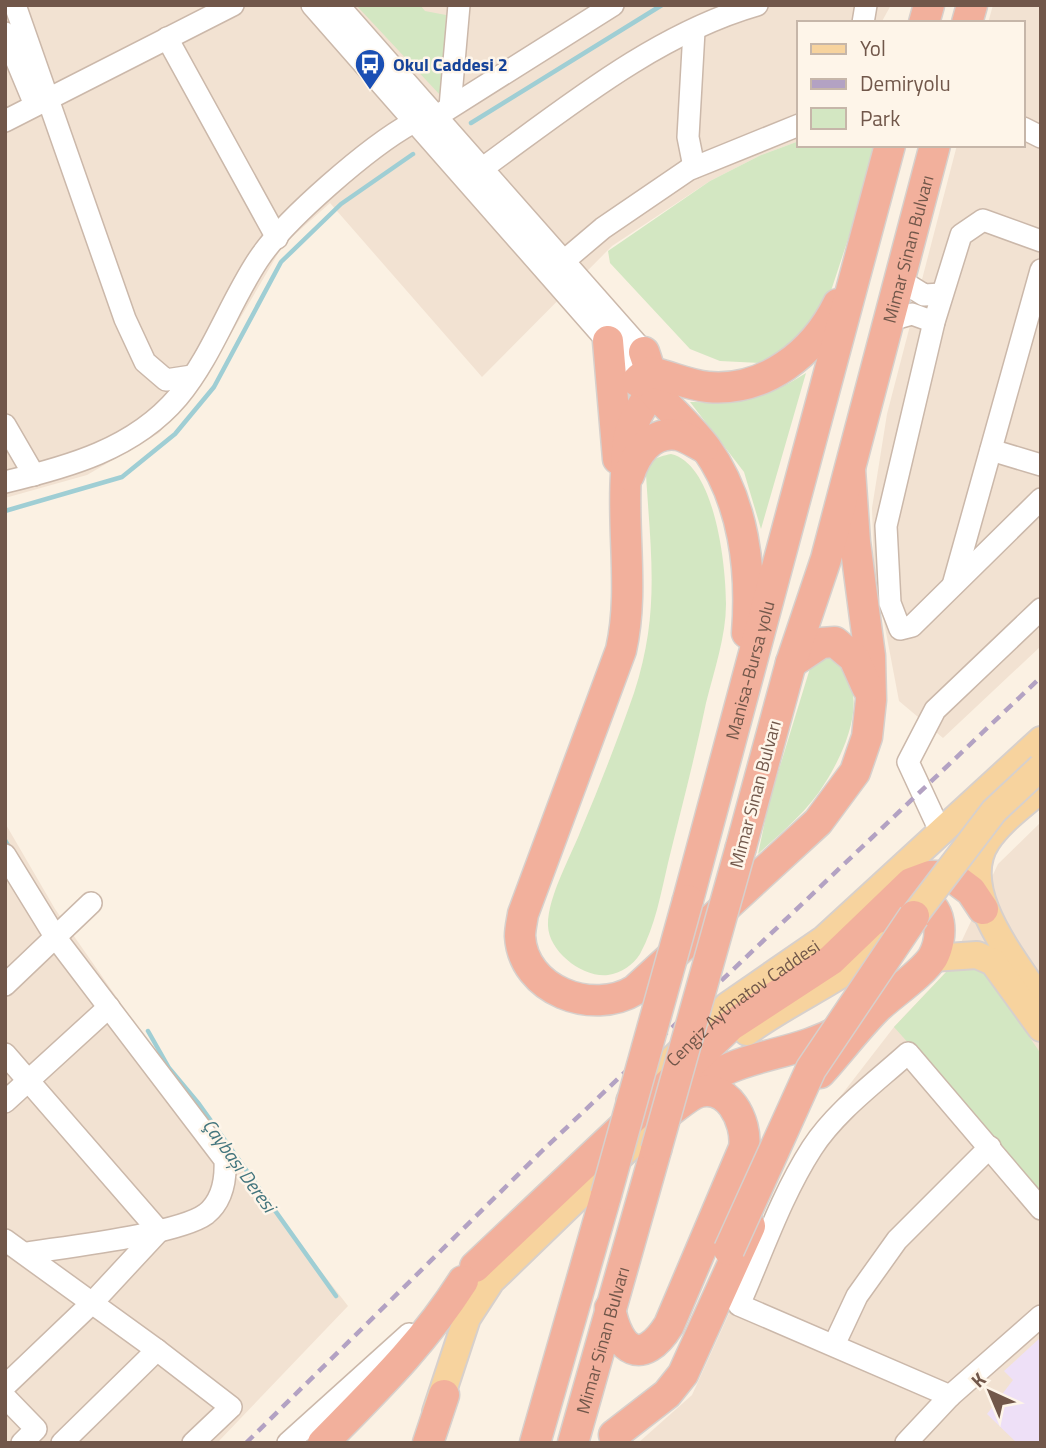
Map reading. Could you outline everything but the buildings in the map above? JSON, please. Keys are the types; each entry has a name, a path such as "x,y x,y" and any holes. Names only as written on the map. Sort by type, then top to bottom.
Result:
{"highway":[{"name":"Manisa-Bursa yolu","path":"535,1443 688,900 889,147"},
{"name":"Mimar Sinan Bulvarı","path":"573,1443 791,663 826,559 934,147"},
{"path":"652,374 705,387 741,386 762,381 779,371 813,341 834,311 856,266"},
{"path":"608,341 615,446 625,490"},
{"path":"652,374 706,449 743,526 750,601 742,699"},
{"path":"652,374 624,403 621,441 625,490 627,623 621,650 523,914 520,936 524,951 541,977 556,990 590,1002 623,998 635,990 764,874 818,822 845,788 864,745 871,701 870,656 855,542 849,470"},
{"path":"625,490 635,456 648,443 661,436 678,435 706,449"},
{"path":"791,663 821,643 835,642 854,658 864,676 871,701"},
{"path":"323,1443 408,1358 469,1274 730,1026 831,960 878,918 911,883 930,876 951,876 971,891 983,909"},
{"path":"610,1439 667,1394 683,1374 819,1075 875,1010 932,958 940,925 936,912 925,903 916,899 901,902 878,918"},
{"path":"610,1439 656,1388 729,1250 811,1069 914,916"},
{"path":"662,1117 704,1079 735,1063 818,1043 875,1010"},
{"path":"610,1308 615,1332 621,1343 634,1349 647,1349 659,1340 669,1325 744,1148 745,1137 740,1116 727,1099 714,1093 696,1093 662,1117"},
{"path":"428,1443 444,1395"}],"main road":[{"name":"Cengiz Aytmatov Caddesi","path":"469,1274 512,1216 727,1006 824,939 1041,740"},
{"path":"421,1443 444,1395 467,1318 491,1281 662,1117 714,1056 757,1025 867,958 914,916 994,811 1041,767"},
{"path":"1038,1011 983,909 978,881 980,857 986,842 1041,789"},
{"path":"932,958 977,955 993,962 1038,1011"}],"street":[{"path":"15,5 42,102 106,272 145,362 166,380 192,376"},
{"path":"5,121 233,5"},
{"path":"312,5 608,341 652,374"},
{"path":"338,5 443,112 483,168 564,261 652,374"},
{"path":"443,112 459,5"},
{"path":"5,482 69,467 144,428 177,397 192,376 259,258 363,155 414,122 443,112 613,5"},
{"path":"483,168 644,57 694,31 757,5"},
{"path":"694,31 688,137 694,167"},
{"path":"5,33 42,102"},
{"path":"167,38 277,238"},
{"path":"564,261 603,228 694,167 797,126"},
{"path":"1025,129 1041,137"},
{"path":"1041,241 983,220 961,235 934,323 886,526 890,603 900,629 912,626 1041,499"},
{"path":"953,585 1041,270"},
{"path":"900,280 924,295 942,294"},
{"path":"891,320 912,314 934,323"},
{"path":"5,425 34,475"},
{"path":"991,450 1041,465"},
{"path":"940,831 908,762 935,710 1041,608"},
{"path":"5,855 56,938 225,1160 226,1178 216,1204 204,1216 159,1231 27,1253"},
{"path":"5,985 91,903"},
{"path":"5,1102 109,1007"},
{"path":"950,1396 739,1305 793,1181 813,1146 847,1108 908,1053 1041,1209"},
{"path":"5,1054 159,1231"},
{"path":"834,1345 857,1296 897,1240 990,1147"},
{"path":"5,1385 93,1302 159,1231"},
{"path":"5,1240 27,1253 231,1407 193,1443"},
{"path":"288,1443 391,1352 469,1274"},
{"path":"906,1443 950,1396 1041,1316"},
{"path":"62,1443 157,1350"},
{"path":"5,1397 36,1429 22,1443"}],"shaded area":[{"path":"5,5 891,5 882,21 797,21 797,142 761,155 710,181 612,246 482,377 330,203 283,245 207,375 159,433 87,475 5,498"},
{"path":"993,5 1041,5 1041,646 943,738 899,701 874,569 872,508 887,414 956,147 1025,147 1025,21 989,21"},
{"path":"1041,822 1041,1443 638,1443 692,1395 809,1137 894,1027 948,970 998,864"},
{"path":"5,823 55,909 189,1101 348,1306 217,1443 5,1443"},
{"path":"1041,1337 1041,1443 1017,1443 987,1414 1013,1380 1004,1371"}],"green space":[{"path":"356,5 420,5 425,11 446,15 441,96"},
{"path":"797,142 797,147 878,147 828,300 804,335 776,357 760,363 720,361 690,349 610,263 608,251 710,181 761,155"},
{"path":"806,373 761,529 744,472 690,402 751,399 776,390"},
{"path":"671,454 686,462 698,476 715,518 724,566 724,628 650,933 640,954 630,965 613,974 598,975 578,968 561,954 550,936 549,915 560,877 622,727 642,664 648,637 652,585 646,475 654,460"},
{"path":"829,657 843,669 851,683 854,699 842,752 811,803 758,854 769,802 811,665 816,659"},
{"path":"979,963 1041,1054 1041,1192 894,1027 948,970"}],"waterway":[{"path":"471,123 662,5"},
{"path":"5,511 122,477 175,434 214,387 281,262 341,204 413,154"},
{"name":"Çaybaşı Deresi","path":"5,840 10,849"},
{"name":"Çaybaşı Deresi","path":"148,1031 169,1068 199,1104 336,1296"}],"railway":[{"path":"246,1443 542,1151 1041,677"}],"place":[{"name":"Okul Caddesi 2","path":"370,91"}]}
